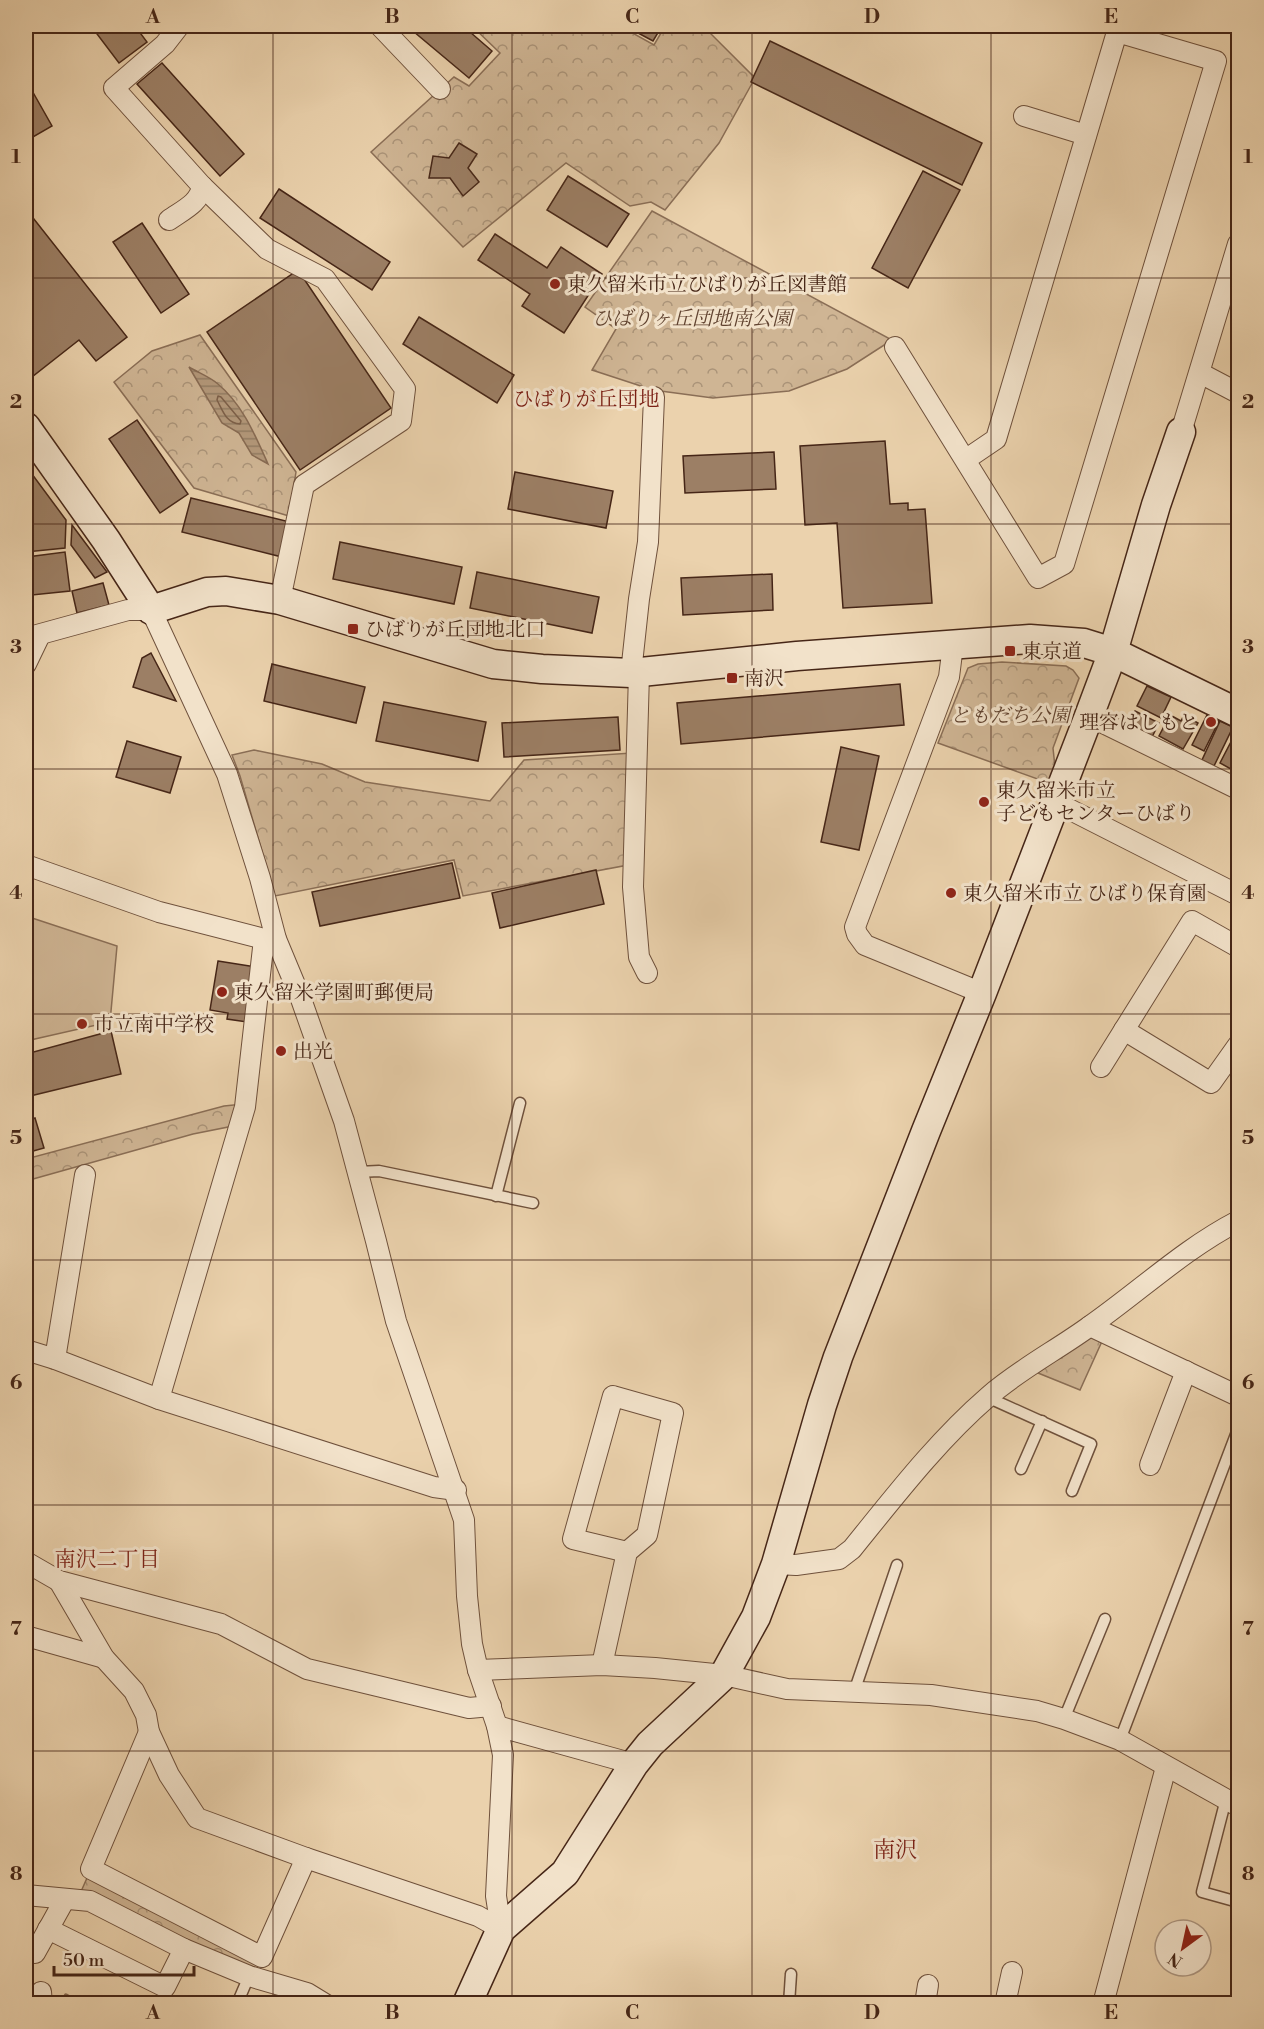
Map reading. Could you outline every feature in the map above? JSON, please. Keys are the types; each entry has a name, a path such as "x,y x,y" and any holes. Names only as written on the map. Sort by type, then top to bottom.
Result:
{"street":[{"path":"179,26 165,44 114,88 202,186 267,249 325,279 405,389 401,421 304,485 280,600"},
{"path":"380,26 441,89"},
{"path":"895,347 1038,578 1064,564 1216,61 1116,32 996,439 965,460"},
{"path":"1024,116 1086,135"},
{"path":"169,220 196,201 201,194 202,186"},
{"path":"467,2004 501,1929 565,1873 634,1764 650,1744 724,1675 756,1617 776,1564 841,1347 1057,803 1113,652 1156,505 1200,373 1239,243"},
{"path":"1200,373 1239,393"},
{"path":"647,973 639,957 633,886 635,673 639,598 648,542 654,397"},
{"path":"30,441 127,570 151,610 227,774 260,878 270,939 245,1107 159,1399"},
{"path":"26,664 33,636 128,610 151,610 207,592 226,591 280,600 493,664 542,669 635,673 797,656 1049,639 1084,644 1113,652 1239,713"},
{"path":"953,645 949,677 855,927 857,934 866,945 982,993"},
{"path":"1089,716 1239,789"},
{"path":"1057,803 1239,895"},
{"path":"26,865 159,912 270,939 301,999 344,1121 396,1321 465,1520 467,1596 478,1670 497,1725 503,1755 496,1896 501,1929"},
{"path":"1101,1067 1192,921 1239,947"},
{"path":"1124,1030 1211,1083 1239,1045"},
{"path":"55,1359 85,1176"},
{"path":"776,1564 839,1559 852,1549 930,1454 987,1397 1090,1326 1209,1236 1239,1221"},
{"path":"1090,1326 1239,1396"},
{"path":"26,1350 159,1399 434,1488 456,1490"},
{"path":"1150,1465 1186,1371"},
{"path":"602,1665 627,1552 647,1535 673,1413 612,1396 573,1539 627,1552"},
{"path":"26,1562 59,1581 220,1623 307,1669 469,1708 491,1706"},
{"path":"59,1581 104,1658 134,1691 146,1715 149,1732 169,1775 197,1818 306,1858 478,1916 501,1929"},
{"path":"26,1636 104,1658"},
{"path":"478,1670 602,1665 655,1668 724,1675 787,1689 958,1698 1037,1711 1120,1740 1232,1803"},
{"path":"497,1725 634,1764"},
{"path":"149,1732 91,1869 262,1957 306,1858"},
{"path":"1103,2004 1166,1767"},
{"path":"26,1895 90,1901 184,1948 249,1976 307,1993 325,2004"},
{"path":"35,1953 65,1899"},
{"path":"48,1929 165,1987 184,1948"},
{"path":"1005,2004 1012,1972"}],"lane":[{"path":"496,1196 520,1103"},
{"path":"358,1172 379,1171 532,1203"},
{"path":"987,1397 1091,1444 1072,1491"},
{"path":"1021,1469 1042,1421"},
{"path":"1120,1740 1239,1429"},
{"path":"854,1692 897,1565"},
{"path":"1064,1719 1104,1619"},
{"path":"1232,1803 1202,1892 1239,1902"},
{"path":"789,2004 791,1974"},
{"path":"237,2004 249,1976"}],"green space":[{"path":"472,26 620,26 654,45 665,26 716,26 711,34 755,78 719,143 665,210 651,202 630,206 566,163 463,247 371,152 454,77 469,86 500,53"},
{"name":"ひばりヶ丘団地南公園","path":"652,211 892,340 847,369 789,391 713,398 653,390 592,370 616,329 585,307"},
{"path":"200,335 296,472 289,516 194,488 114,382 152,351"},
{"name":"ともだち公園","path":"1002,662 1066,666 1073,670 1079,678 1053,748 1057,786 938,743 968,668 978,664"},
{"path":"254,750 322,764 365,782 490,801 524,760 632,753 628,865 463,896 454,860 275,896 232,755"},
{"path":"26,916 117,946 110,1022 26,1041"},
{"path":"243,1104 238,1125 193,1134 26,1181 26,1159 224,1106"},
{"path":"1093,1334 1103,1339 1080,1390 1038,1373"},
{"path":"91,1869 262,1957 255,1972 79,1896"}],"water":[{"path":"189,367 215,382 235,401 248,421 268,464 252,455 239,433 222,423"}],"building":[{"path":"91,26 135,26 147,42 119,63"},
{"path":"407,26 463,26 492,51 469,78"},
{"path":"625,26 662,26 653,41"},
{"path":"770,41 982,143 962,185 751,82"},
{"path":"162,63 244,154 220,176 137,84"},
{"path":"26,80 52,126 26,141"},
{"path":"459,143 477,154 468,168 479,182 463,196 450,178 429,178 433,156 449,158"},
{"path":"923,171 960,190 908,288 872,268"},
{"path":"568,176 629,214 607,247 547,210"},
{"path":"279,189 390,262 372,290 260,218"},
{"path":"26,209 127,337 96,361 79,340 28,380 26,376"},
{"path":"142,223 189,294 161,313 113,242"},
{"name":"東久留米市立ひばりが丘図書館","path":"495,234 547,268 561,247 602,274 564,333 522,306 530,294 478,260"},
{"path":"298,270 391,408 300,470 207,332"},
{"path":"419,317 514,375 497,403 403,344"},
{"path":"137,420 188,494 160,513 109,439"},
{"path":"885,441 890,504 908,503 908,510 925,509 932,603 843,608 837,523 805,525 800,446"},
{"path":"774,452 776,489 685,493 683,456"},
{"path":"26,466 66,520 65,548 26,552"},
{"path":"515,472 613,491 606,528 508,509"},
{"path":"191,498 290,522 282,557 182,532"},
{"path":"72,525 107,572 95,578 71,545"},
{"path":"340,542 462,567 454,604 333,579"},
{"path":"65,552 70,591 32,595 27,557"},
{"path":"477,572 599,597 592,633 470,608"},
{"path":"772,574 773,610 683,615 681,578"},
{"path":"103,583 109,605 77,613 72,591"},
{"path":"151,653 176,701 133,687 142,658"},
{"path":"272,664 365,687 356,723 264,701"},
{"path":"900,684 904,725 681,744 677,703"},
{"path":"1147,686 1171,697 1161,718 1137,706"},
{"path":"384,702 486,722 478,761 376,741"},
{"path":"1135,711 1159,723 1152,737 1128,726"},
{"path":"1170,715 1181,721 1184,715 1198,723 1183,749 1159,736"},
{"path":"1207,715 1219,721 1204,751 1192,745"},
{"path":"618,717 620,750 504,757 502,723"},
{"path":"1220,721 1233,727 1214,766 1202,760"},
{"path":"1234,736 1238,738 1238,773 1220,763"},
{"path":"127,741 181,757 170,793 116,777"},
{"path":"841,747 879,756 859,850 821,842"},
{"path":"452,863 460,898 320,926 312,892"},
{"path":"596,870 604,904 500,928 492,893"},
{"path":"218,961 256,967 247,1022 227,1019 228,1013 210,1010"},
{"path":"111,1031 121,1074 26,1097 26,1054"},
{"path":"35,1118 44,1148 26,1153 26,1121"}],"waterway":[{"path":"66,1996 79,2004"},
{"path":"26,2004 37,2002"}],"place":[{"name":"東久留米市立ひばりが丘図書館","path":"555,284"},
{"name":"ひばりが丘団地北口","path":"353,629"},
{"name":"東京道","path":"1010,651"},
{"name":"南沢","path":"732,678"},
{"name":"理容はしもと","path":"1211,722"},
{"name":"東久留米市立 子どもセンターひばり","path":"984,802"},
{"name":"東久留米市立 ひばり保育園","path":"951,893"},
{"name":"東久留米学園町郵便局","path":"222,992"},
{"name":"市立南中学校","path":"82,1024"},
{"name":"出光","path":"281,1051"}],"district":[{"name":"ひばりが丘団地","path":"586,399"},
{"name":"南沢二丁目","path":"107,1559"},
{"name":"南沢","path":"895,1849"}]}
